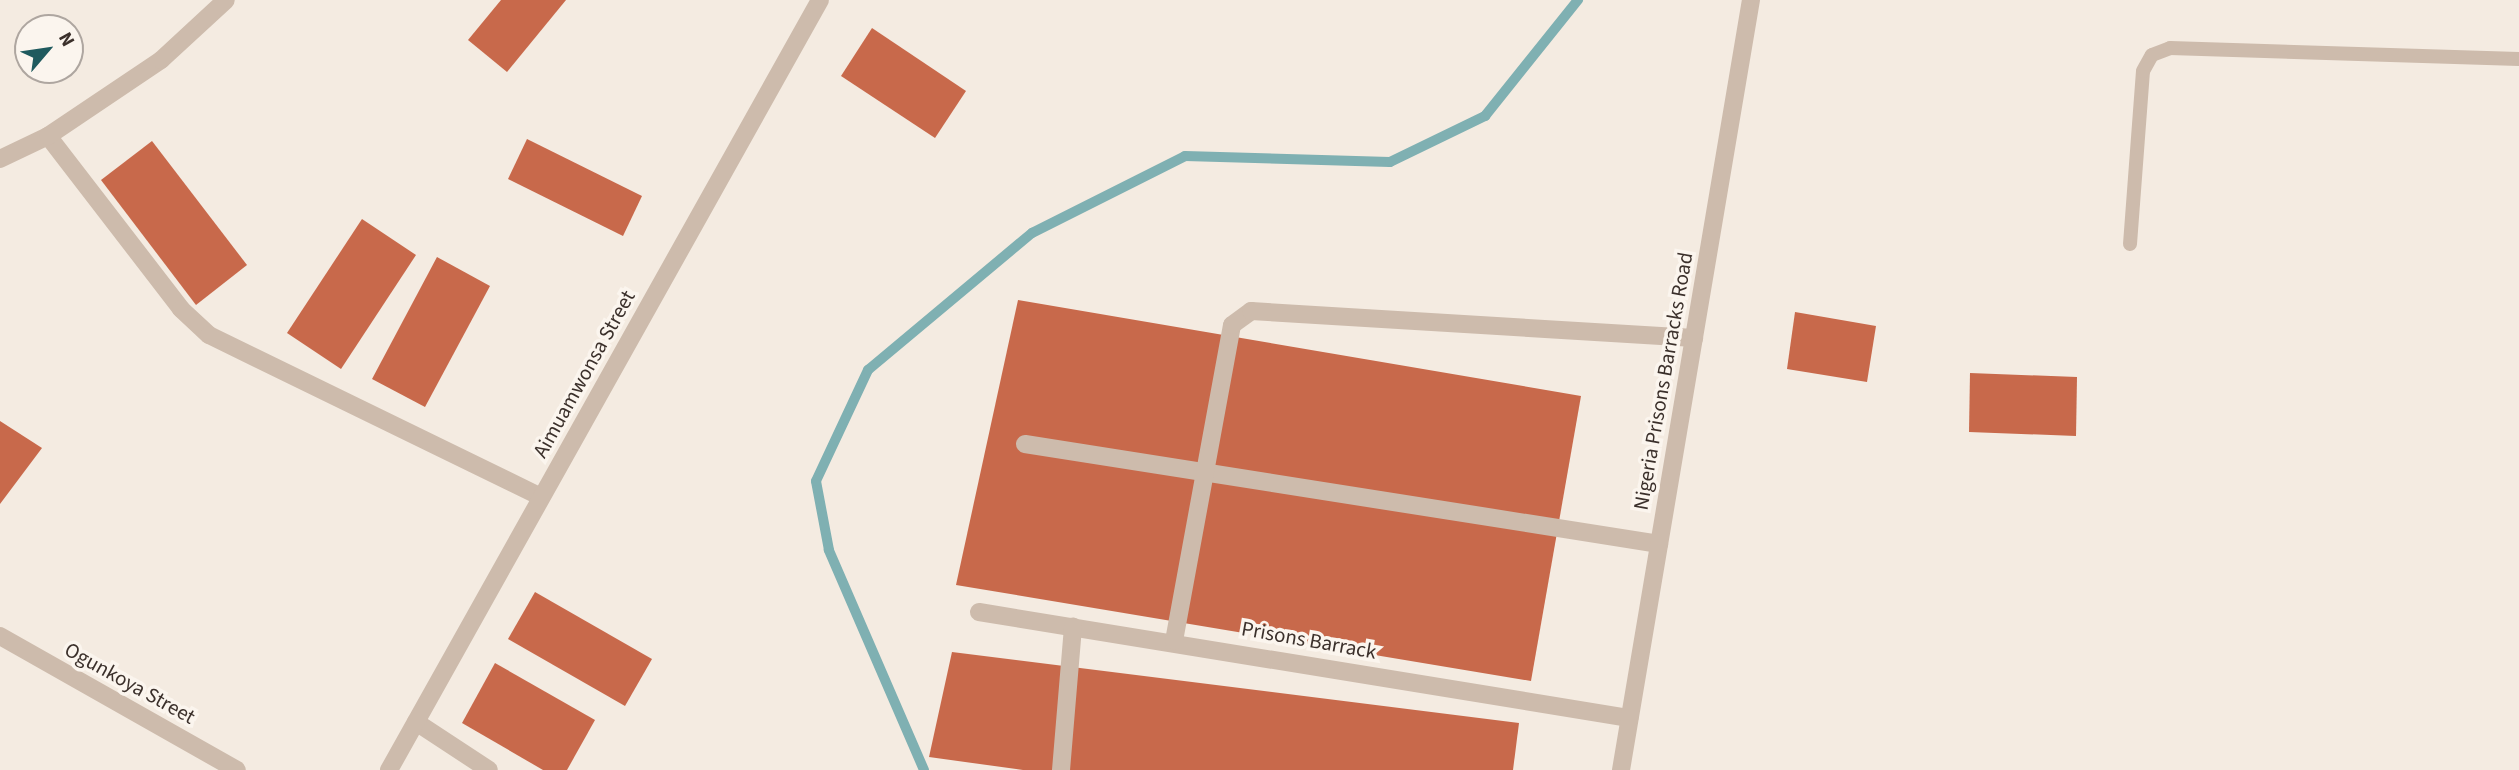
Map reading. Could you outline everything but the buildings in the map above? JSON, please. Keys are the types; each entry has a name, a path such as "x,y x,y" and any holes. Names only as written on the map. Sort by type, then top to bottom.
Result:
{"street":[{"path":"0,159 48,136 161,60 226,0"},
{"name":"Aimuamwonsa Street","path":"389,770 820,0"},
{"name":"Nigeria Prisons Barracks Road","path":"1620,770 1751,0"},
{"path":"48,136 181,309 209,335 541,497"},
{"path":"1174,641 1232,325 1251,311 1694,338"},
{"path":"1025,444 1659,544"},
{"name":"Prisons Barrack","path":"979,612 1174,641 1629,718"},
{"path":"1061,770 1073,626"},
{"name":"Ogunkoya Street","path":"0,636 237,770"},
{"path":"416,722 489,770"}],"lane":[{"path":"2130,244 2143,71 2152,55 2170,48 2519,58"}],"waterway":[{"path":"924,770 829,550 816,481 868,370 1032,233 1185,156 1390,162 1485,116 1578,0"}]}
